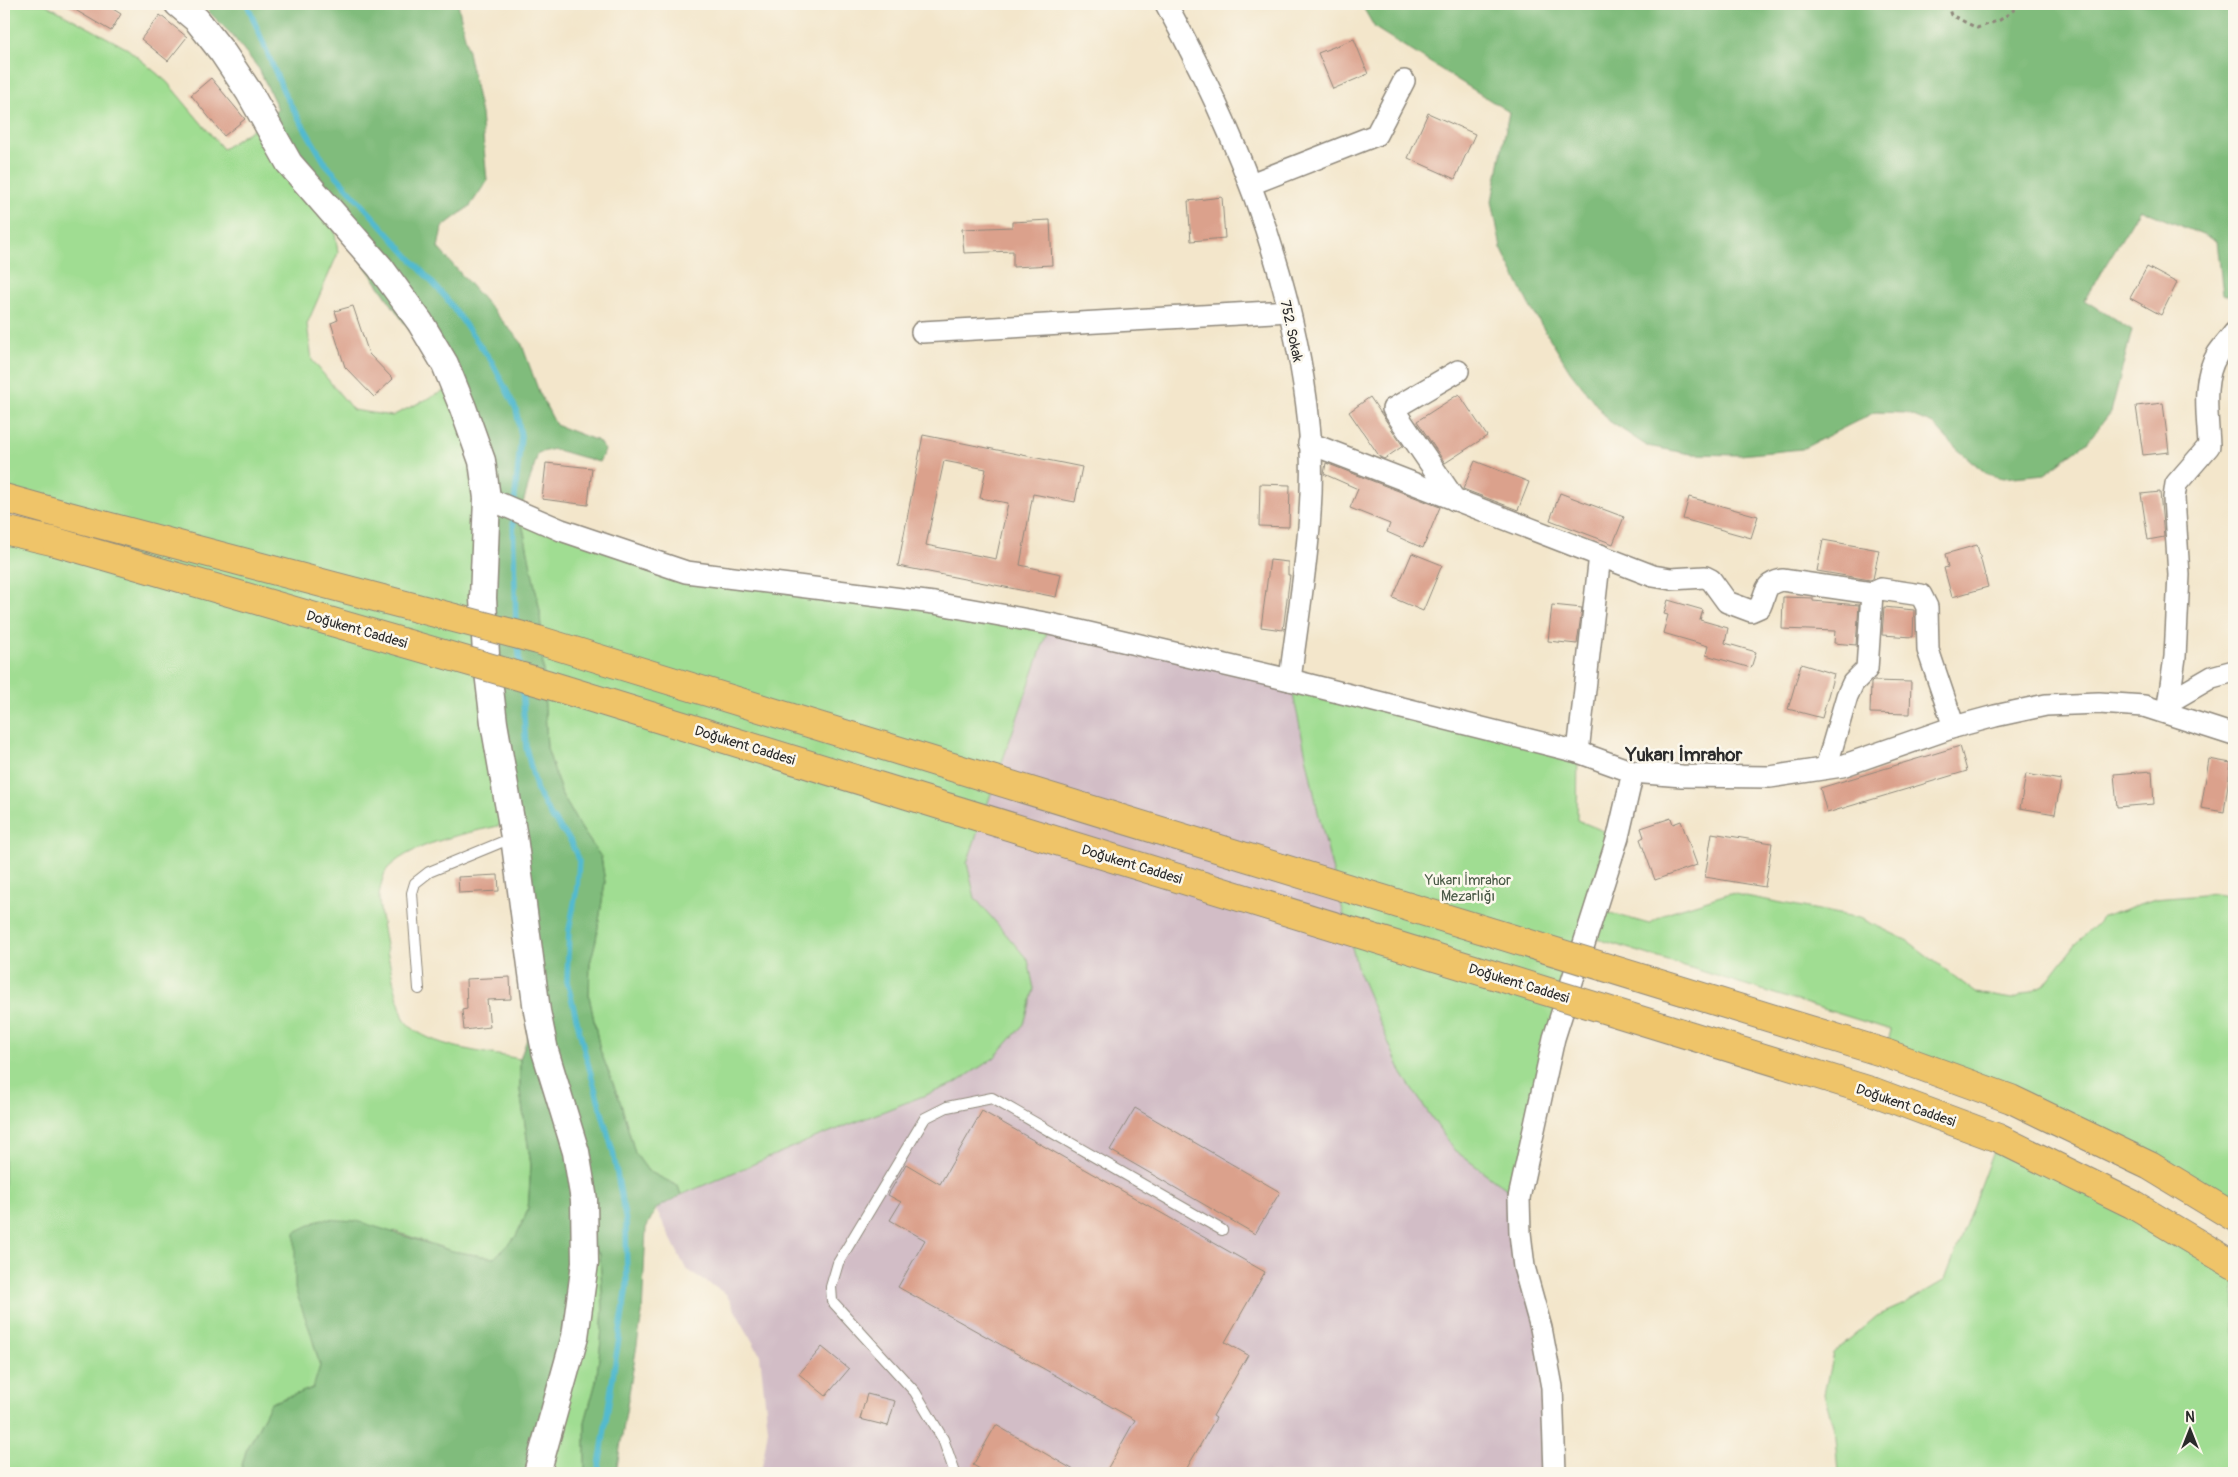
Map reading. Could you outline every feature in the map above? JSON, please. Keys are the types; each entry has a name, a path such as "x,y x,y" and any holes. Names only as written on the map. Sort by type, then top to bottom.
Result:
{"main road":[{"path":"4,498 538,640 1885,1053 2011,1099 2150,1166 2234,1217"},
{"name":"Doğukent Caddesi","path":"4,530 56,542 543,683 1874,1092 1998,1138 2132,1204 2234,1266"}],"street":[{"path":"178,4 197,20 223,53 250,92 289,162 380,267 420,322 445,364 482,461 487,498 483,598 486,655 494,723 514,837 545,1051 576,1152 584,1200 585,1263 575,1337 537,1473"},
{"name":"752. Sokak","path":"1166,4 1251,184 1273,249 1289,311 1302,374 1310,443 1307,538 1290,680"},
{"path":"1251,184 1376,135 1404,81"},
{"path":"922,332 1289,311"},
{"path":"2168,707 2176,657 2178,584 2174,498 2176,484 2210,446 2207,386 2217,355 2234,333"},
{"path":"1455,500 1394,409 1458,371"},
{"path":"1310,443 1653,576 1671,579 1705,577 1711,580 1727,602 1751,611 1760,607 1771,582 1782,580 1872,593 1881,589 1916,594 1925,600 1927,607 1928,650 1954,727"},
{"path":"487,498 561,530 686,572 934,603 1050,624 1290,680 1578,752 1633,772 1682,776 1770,777 1842,766 1954,727 2046,705 2099,703 2168,707 2234,735"},
{"path":"1578,752 1600,554"},
{"path":"1826,768 1847,696 1853,683 1867,669 1872,593"},
{"path":"2168,707 2212,677 2234,671"},
{"path":"1555,1473 1556,1451 1552,1387 1541,1328 1524,1267 1520,1233 1519,1198 1554,1038 1618,837 1633,772"}],"lane":[{"path":"419,989 412,892 415,883 429,872 514,837"},
{"path":"955,1473 943,1439 915,1392 832,1301 831,1287 838,1263 925,1118 947,1107 992,1098 1222,1230"}],"path":[{"path":"1946,4 1950,14 1978,28 2000,20 2022,4"}],"shaded area":[{"path":"1050,624 1290,680 1318,812 1358,971 1519,1198 1555,1473 761,1473 768,1429 760,1355 726,1294 686,1269 656,1209 681,1195 812,1139 954,1084 1028,961 975,898 967,863"}],"green space":[{"path":"4,4 45,4 128,49 167,82 223,149 265,121 332,212 338,253 307,324 312,360 353,410 392,416 454,386 463,408 511,823 463,834 413,851 388,868 382,881 379,896 385,940 394,982 406,1022 428,1038 443,1043 459,1048 520,1059 520,1091 531,1165 528,1210 516,1236 494,1258 452,1251 394,1231 311,1334 320,1366 314,1388 271,1403 246,1451 240,1473 4,1473 4,530 85,551 94,523 4,498"},
{"path":"201,4 458,4 481,114 487,181 470,206 442,227 438,248 521,342 539,392 556,425 598,441 605,450 599,462 554,449 538,453 520,513 540,611 547,748 562,795 601,857 605,882 596,940 590,963 589,996 600,1050 621,1104 635,1153 648,1171 678,1186 681,1195 656,1209 646,1228 642,1314 616,1473 585,1473 585,1422 596,1382 603,1307 600,1254 585,1240 537,1473 240,1473 246,1451 271,1403 313,1388 320,1366 295,1289 295,1232 322,1219 357,1221 452,1251 494,1258 516,1236 528,1210 531,1165 520,1091 520,1059 537,1011 494,723 487,498 463,408 265,121 278,109 259,69 232,35"},
{"path":"1361,4 2234,4 2234,299 2223,294 2217,241 2140,209 2084,300 2132,330 2111,412 2087,442 2045,474 2003,478 1987,474 1956,448 1933,424 1906,413 1875,412 1802,449 1740,455 1691,454 1647,446 1609,421 1570,371 1529,305 1501,248 1492,201 1509,112 1375,28"},
{"path":"520,513 646,559 1050,624 967,863 975,898 1028,960 1034,989 1024,1024 994,1058 954,1084 812,1139 681,1195 678,1186 648,1171 635,1153 621,1104 600,1050 589,996 590,963 596,940 605,882 601,857 562,795 547,748 540,611"},
{"name":"Yukarı İmrahor Mezarlığı","path":"1290,680 1578,752 1577,820 1618,837 1596,909 1649,924 1669,912 1730,893 1860,918 1908,941 1976,993 2013,999 2044,985 2075,945 2103,917 2155,899 2215,894 2234,897 2234,1217 1885,1053 1891,1030 1588,936 1519,1198 1454,1150 1402,1074 1358,971 1318,812"},
{"path":"1998,1138 2234,1265 2234,1473 1839,1473 1836,1436 1824,1394 1833,1353 1877,1316 1902,1305 1945,1280"},
{"path":"584,1240 600,1254 603,1307 596,1382 585,1422 585,1473 537,1473"}],"building":[{"path":"65,4 105,4 121,14 111,31"},
{"path":"160,15 187,37 168,61 141,39"},
{"path":"1354,39 1368,74 1333,89 1318,53"},
{"path":"211,78 245,119 224,136 191,95"},
{"path":"1428,113 1475,134 1455,179 1408,158"},
{"path":"1222,197 1225,238 1191,241 1188,201"},
{"path":"1050,220 1052,265 1013,267 1013,251 964,253 962,229 1012,227 1012,222"},
{"path":"2147,267 2177,283 2161,315 2130,298"},
{"path":"353,306 369,354 393,379 374,397 345,367 331,323 338,320 335,311"},
{"path":"1459,394 1487,436 1445,463 1417,421"},
{"path":"1370,397 1403,446 1384,459 1380,457 1349,412"},
{"path":"2163,403 2169,452 2143,455 2136,406"},
{"path":"923,435 1082,467 1075,502 1033,494 1020,565 1061,574 1056,597 898,566","holes":["944,461 986,469 980,498 1008,503 996,559 926,545"]},
{"path":"1475,461 1529,482 1518,510 1463,489"},
{"path":"546,463 592,468 588,505 542,499"},
{"path":"1326,463 1440,507 1423,548 1387,532 1390,524 1350,508 1358,489 1324,474"},
{"path":"1260,484 1290,485 1289,527 1259,526"},
{"path":"2160,492 2164,537 2148,540 2141,494"},
{"path":"1560,493 1624,517 1613,544 1550,520"},
{"path":"1689,497 1758,516 1751,538 1683,519"},
{"path":"1823,540 1879,550 1873,579 1817,571"},
{"path":"1977,545 1988,587 1952,597 1944,568 1948,567 1945,554"},
{"path":"1412,553 1442,565 1423,611 1393,598"},
{"path":"1270,560 1288,562 1288,575 1290,575 1283,630 1261,627"},
{"path":"1783,597 1813,598 1813,601 1859,605 1856,645 1834,643 1835,631 1782,629"},
{"path":"1668,600 1703,610 1700,620 1728,628 1725,643 1756,652 1751,668 1706,655 1708,646 1663,633 1668,615 1664,614"},
{"path":"1552,605 1582,608 1577,644 1548,641"},
{"path":"1884,607 1914,610 1913,637 1882,635"},
{"path":"1801,664 1834,674 1822,718 1788,709"},
{"path":"1873,681 1911,682 1910,714 1870,713 1871,683"},
{"path":"1960,746 1967,771 1827,813 1820,788"},
{"path":"2209,759 2231,763 2224,812 2201,808"},
{"path":"2152,771 2154,804 2117,807 2114,774"},
{"path":"2026,774 2061,780 2055,814 2020,808"},
{"path":"1671,818 1673,824 1681,821 1697,865 1655,880 1640,839 1644,837 1641,828"},
{"path":"1712,833 1772,843 1765,887 1705,877"},
{"path":"498,875 499,891 459,893 458,877"},
{"path":"510,977 511,999 487,1000 490,1027 464,1030 462,1010 467,1009 466,979"},
{"path":"1135,1108 1280,1192 1255,1234 1110,1150"},
{"path":"982,1111 1265,1272 1225,1342 1248,1355 1213,1416 1216,1418 1184,1473 1105,1473 1135,1420 898,1287 925,1240 890,1220 901,1202 888,1195 906,1164 940,1184"},
{"path":"822,1347 849,1369 826,1396 799,1374"},
{"path":"867,1394 895,1401 888,1426 860,1419"},
{"path":"996,1425 1079,1473 987,1473 973,1465"}],"waterway":[{"path":"247,4 285,95 325,163 446,298 492,362 516,409 521,436 514,506"},
{"path":"513,515 516,626"},
{"path":"518,642 520,668"},
{"path":"522,685 526,748 537,791 551,816 570,840 579,861 577,888 569,930 567,981 613,1152 626,1222 627,1286 598,1473"}],"district":[{"name":"Yukarı İmrahor","path":"1684,754"}]}
